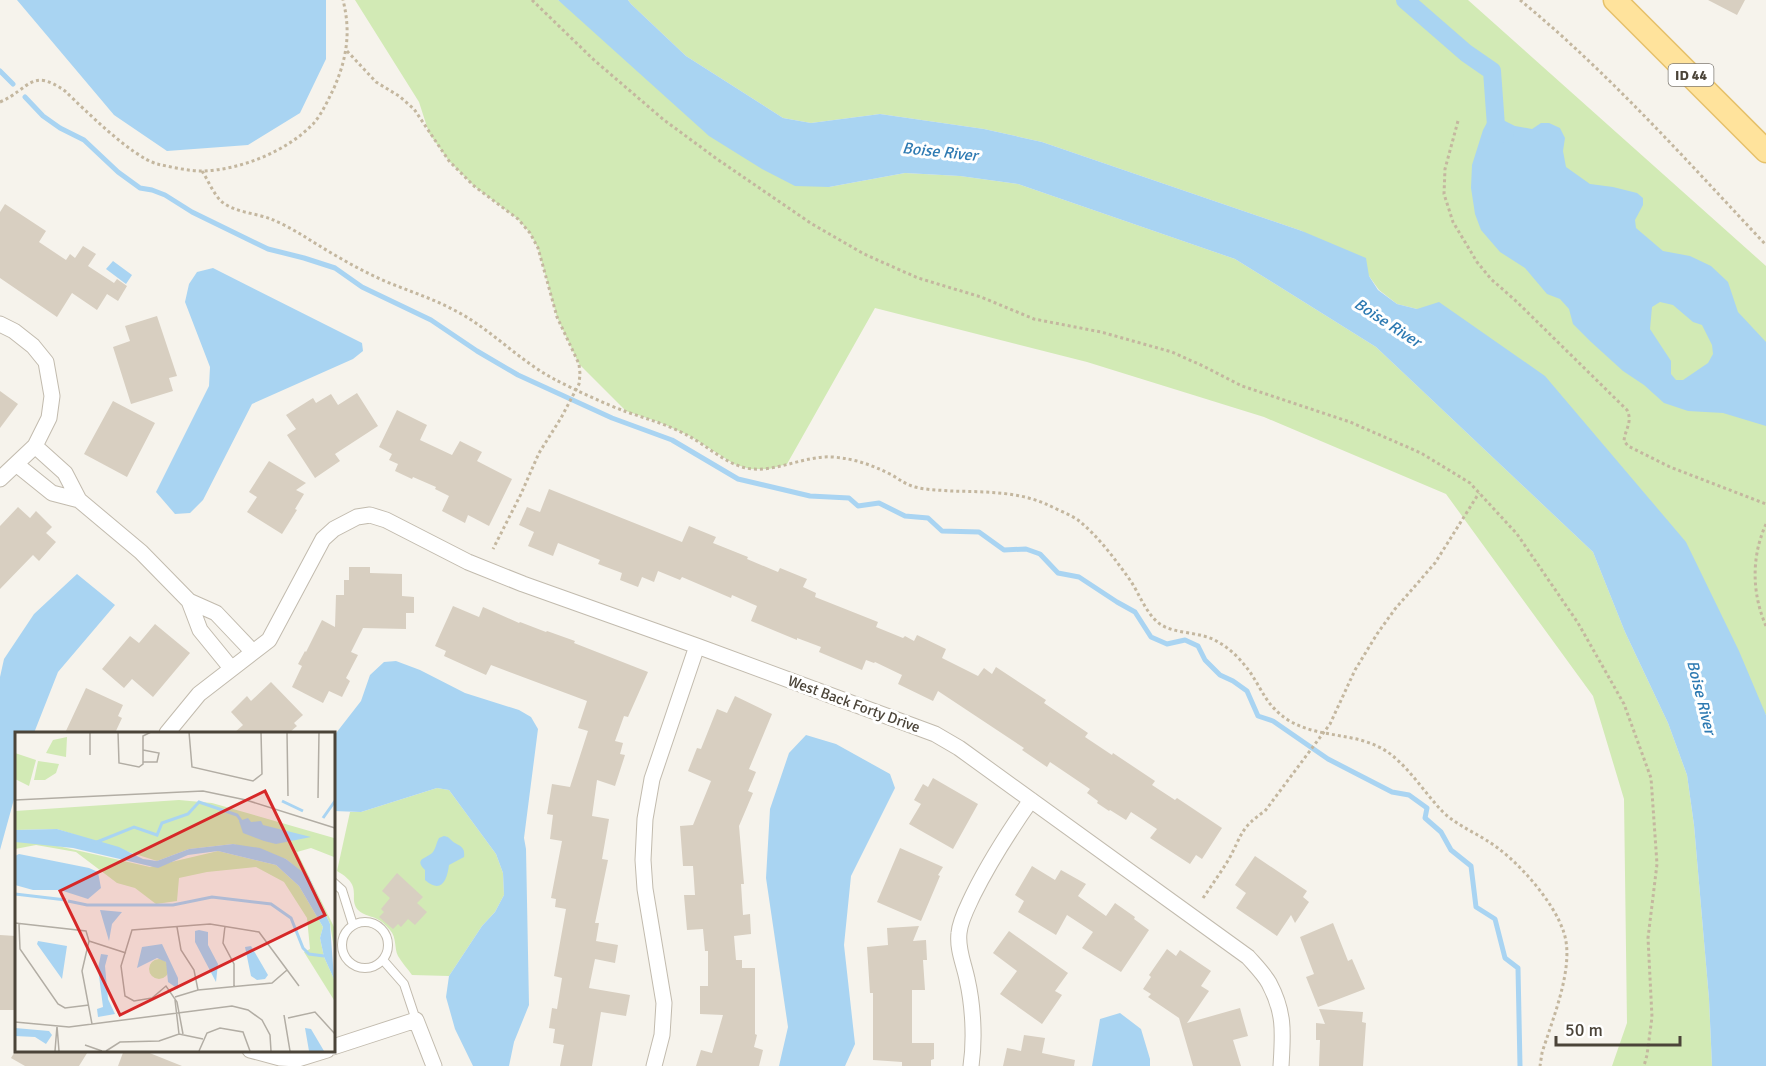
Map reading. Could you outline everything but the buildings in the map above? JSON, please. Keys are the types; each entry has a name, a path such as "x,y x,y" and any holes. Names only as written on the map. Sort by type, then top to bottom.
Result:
{"main road":[{"name":"ID 44","path":"1615,0 1766,151"}],"street":[{"path":"0,324 14,331 33,346 46,362 52,396 49,418 35,446 0,478"},
{"path":"35,446 65,473 79,500 141,552 189,601 216,613 254,652 198,694 168,732"},
{"path":"16,464 52,493 79,500"},
{"name":"West Back Forty Drive","path":"254,652 269,640 323,539 334,529 357,517 370,515 386,520 468,562 523,584 935,734 959,748 1248,957 1268,981 1280,1011 1283,1026 1281,1066"},
{"path":"189,601 200,630 231,669"},
{"path":"654,1066 662,1035 664,1003 645,889 643,860 645,819 652,780 697,646"},
{"path":"971,1066 973,1035 968,981 961,956 959,933 965,912 978,886 1008,833 1031,800"},
{"path":"334,1047 416,1020 434,1066"},
{"path":"254,1051 280,1058 298,1059 324,1051"}],"lane":[{"path":"334,883 342,890 353,925"},
{"path":"361,922 377,925 383,930 389,945 384,960 371,968 356,967 345,958 342,943 347,930 361,922"},
{"path":"384,960 404,984 416,1020"}],"path":[{"path":"0,102 32,82 42,79 65,91 137,154 155,163 202,171 260,158 280,150 298,137 315,122 328,100 340,75 347,51 348,19 343,0"},
{"path":"532,0 594,60 664,120 812,224 864,254 918,278 981,297 1034,318 1101,332 1172,352 1242,386 1350,422 1421,453 1470,483 1517,534 1578,623 1624,704 1651,778 1657,864 1648,938 1652,1017 1644,1066"},
{"path":"1520,0 1556,29 1652,124 1766,245"},
{"path":"347,51 376,82 399,96 414,109 449,161 474,186 518,219 530,233 538,248 557,316 579,364 580,374 576,389 539,453 493,549"},
{"path":"1458,121 1445,169 1444,194 1453,222 1477,262 1491,279 1627,410 1630,424 1624,434 1624,441 1629,446 1670,467 1766,504"},
{"path":"202,171 219,199 226,205 271,219 343,261 386,282 456,310 530,365 558,381 690,436 734,464 750,469 769,468 803,459 828,457 860,461 912,487 932,490 1006,492 1042,502 1076,519 1101,543 1159,623 1172,629 1200,633 1216,640 1232,652 1249,671 1263,696 1273,708 1300,726 1310,731 1369,742 1387,750 1444,813 1509,857 1534,883 1556,915 1564,933 1568,951 1566,973 1540,1066"},
{"path":"1203,898 1222,870 1241,833 1251,820 1265,811 1330,724 1355,670 1377,634 1395,609 1435,563 1479,493"},
{"path":"1766,524 1756,558 1755,585 1760,612 1766,626"}],"green space":[{"path":"355,0 558,0 829,187 905,173 960,176 1018,184 1235,259 1376,347 1593,552 1625,632 1668,723 1687,775 1694,825 1709,999 1712,1066 1612,1066 1627,1023 1624,799 1593,696 1446,494 1264,417 1087,362 875,308 787,464 769,469 750,469 734,464 690,436 626,411 579,364 557,317 538,248 530,233 518,219 474,186 449,161 429,133 419,102"},
{"path":"628,0 1468,0 1766,266 1766,715 1417,309 1397,304 1379,290 1369,276 1302,231 1042,142 984,129 880,114 811,123 783,118 686,56"},
{"path":"437,788 449,790 496,854 503,873 504,895 495,912 482,926 449,976 412,975 398,956 394,936 390,930 377,919 358,910 351,882 337,871 350,812 361,812"}],"water":[{"path":"17,0 326,0 326,59 300,113 248,145 167,151 114,115"},
{"name":"Boise River","path":"558,0 628,0 686,56 783,118 811,123 880,114 984,129 1042,142 1302,231 1366,258 1369,276 1378,290 1397,304 1417,309 1439,302 1545,376 1686,542 1739,651 1766,715 1766,1066 1712,1066 1709,999 1694,825 1687,775 1668,723 1625,632 1593,552 1376,347 1235,259 1018,184 960,176 905,173 829,187 795,186 762,169 709,136"},
{"path":"1495,116 1515,126 1532,129 1541,123 1549,123 1560,128 1565,138 1563,151 1566,167 1590,184 1637,193 1643,198 1643,205 1635,220 1636,228 1663,251 1690,256 1711,266 1728,282 1738,312 1766,342 1766,426 1723,413 1688,411 1664,403 1644,385 1623,371 1573,324 1569,309 1560,299 1547,294 1525,268 1500,252 1481,230 1475,214 1471,188 1472,165 1483,130 1489,119","holes":["1660,302 1673,305 1693,322 1702,325 1712,345 1713,354 1708,363 1683,380 1676,380 1671,374 1671,361 1650,329 1652,307"]},
{"path":"113,261 132,275 126,284 106,269"},
{"path":"213,268 362,343 363,351 353,359 252,404 203,500 190,513 175,514 156,492 209,386 210,367 185,302 189,284 197,272"},
{"path":"77,574 115,605 58,672 34,732 15,732 15,796 0,850 0,677 4,659 34,614"},
{"path":"396,661 420,670 465,693 519,710 531,717 538,729 524,838 529,1005 514,1042 509,1066 473,1066 455,1029 446,997 449,976 482,926 495,912 504,895 503,873 496,854 449,790 437,788 361,812 334,811 334,736 361,701 370,675 384,662"},
{"path":"806,735 836,744 890,774 895,788 851,876 844,945 855,1044 845,1066 779,1066 788,1027 766,878 770,809 789,753"},
{"path":"444,836 462,848 464,857 449,865 445,880 439,886 435,886 425,880 425,870 420,863 433,852 439,838"},
{"path":"1120,1013 1141,1029 1150,1066 1092,1066 1100,1019"}],"waterway":[{"path":"1405,0 1466,53 1492,71 1496,126 1505,134"},
{"path":"0,71 13,84"},
{"path":"25,97 43,116 84,140 118,172 140,188 165,195 192,212 268,249 335,268 362,287 431,320 518,375 612,418 672,440 738,479 810,496 849,498 858,506 879,503 905,516 928,518 942,531 979,532 1004,550 1026,549 1040,554 1058,573 1079,577 1135,612 1151,637 1167,644 1185,640 1198,646 1205,660 1220,675 1247,691 1258,716 1273,721 1328,759 1392,792 1409,795 1427,808 1425,818 1441,832 1451,850 1471,866 1476,907 1495,919 1505,958 1518,968 1520,1066"}]}
